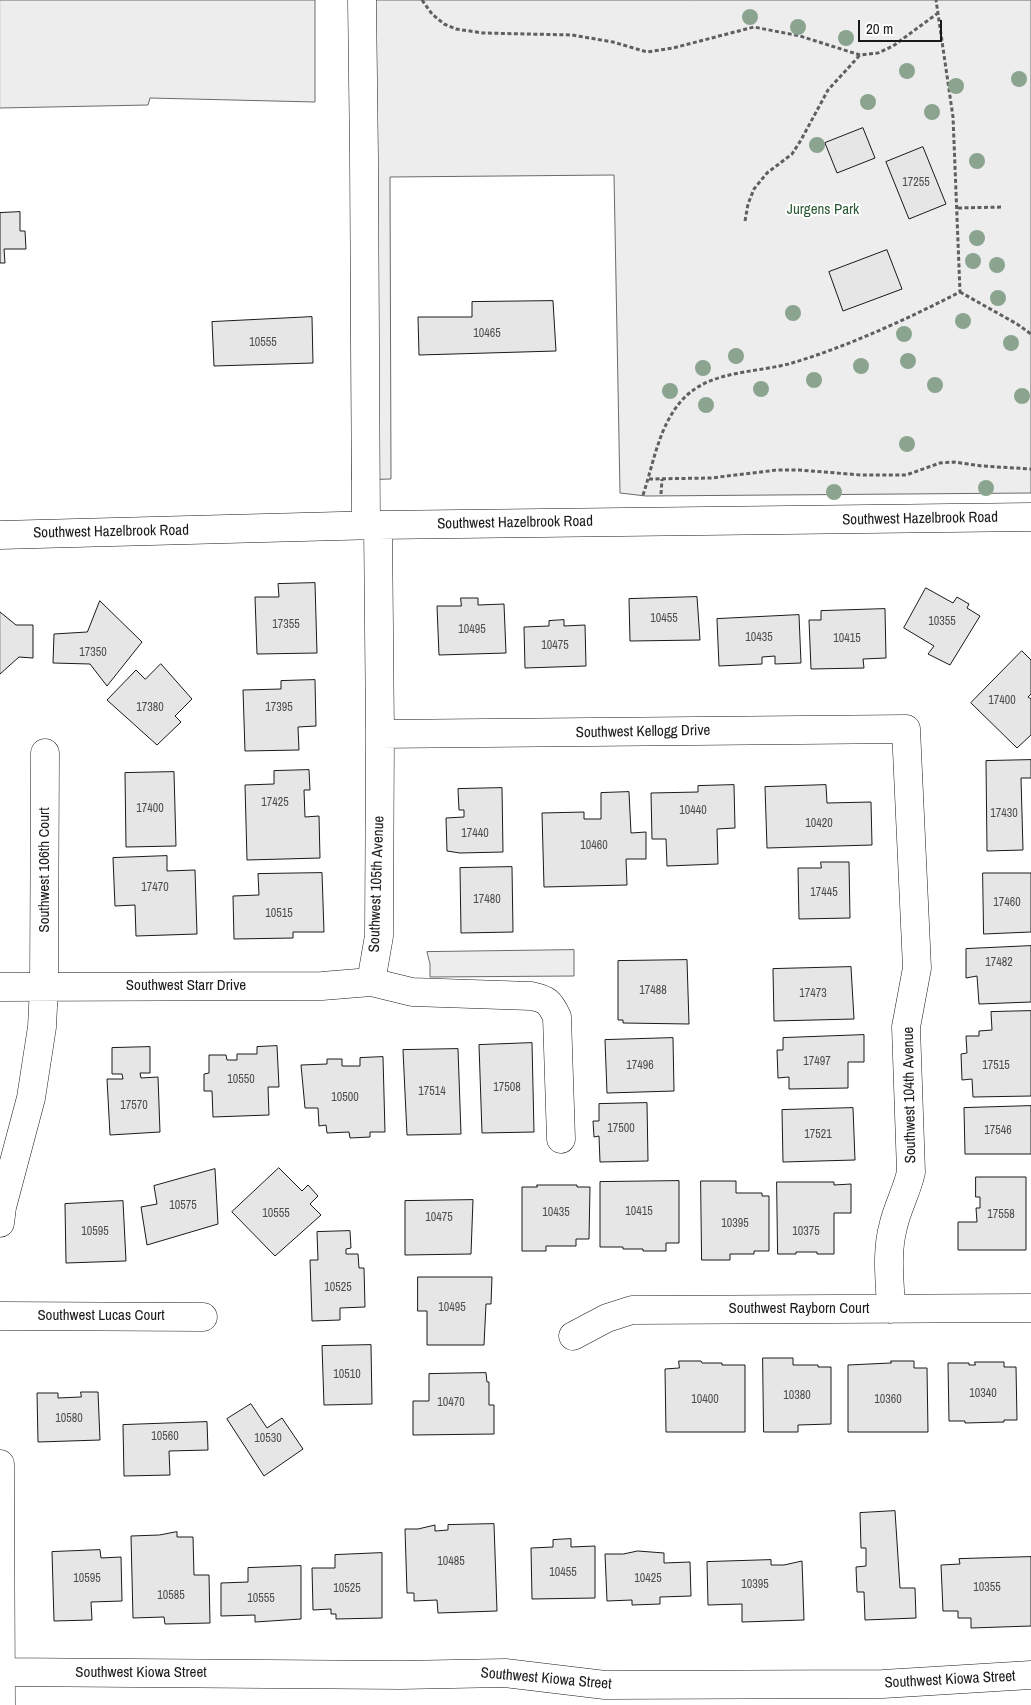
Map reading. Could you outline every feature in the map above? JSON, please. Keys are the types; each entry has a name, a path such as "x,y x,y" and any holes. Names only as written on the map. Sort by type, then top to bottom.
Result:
{"street":[{"name":"Southwest 105th Avenue","path":"362,0 372,525 380,734 379,936 371,982"},
{"name":"Southwest Hazelbrook Road","path":"0,535 372,525 1031,518"},
{"name":"Southwest Kellogg Drive","path":"380,734 906,729"},
{"name":"Southwest 104th Avenue","path":"890,1309 890,1241 893,1225 911,1172 906,1027 918,968 906,729"},
{"name":"Southwest 106th Court","path":"0,1223 2,1207 31,1098 42,1027 44,987 45,753"},
{"name":"Southwest Starr Drive","path":"0,987 322,986 371,982"},
{"path":"371,982 412,992 531,996 542,998 551,1004 557,1017 561,1140"},
{"name":"Southwest Rayborn Court","path":"573,1336 607,1318 632,1310 1031,1308"},
{"name":"Southwest Lucas Court","path":"0,1316 203,1317"},
{"path":"0,1464 0,1705"},
{"name":"Southwest Kiowa Street","path":"0,1672 400,1676 505,1673 605,1685 883,1684 1031,1675"}],"path":[{"path":"422,0 432,14 444,24 456,29 483,33 572,35 613,42 647,52 672,48 754,27 800,36 860,55 878,53 893,46 938,13"},
{"path":"936,0 953,117 960,292"},
{"path":"745,221 748,204 754,189 767,173 792,154 828,90 860,55"},
{"path":"958,208 1003,207"},
{"path":"960,292 1031,334"},
{"path":"634,522 662,432 672,413 685,397 700,386 721,377 791,363 873,334 920,313 960,292"},
{"path":"648,479 711,478 777,470 888,476 906,474 940,463 954,462 1031,469"}],"green space":[{"path":"0,0 315,0 315,102 150,98 148,105 0,108"},
{"name":"Jurgens Park","path":"351,0 1031,0 1031,493 646,496 620,493 614,175 390,177 391,479 352,480"},
{"path":"574,950 574,976 430,977 430,964 427,952"}],"building":[{"path":"863,128 875,158 837,173 825,143"},
{"path":"923,147 946,204 909,219 886,162"},
{"path":"20,212 20,231 25,231 26,249 4,249 5,263 0,263 0,213"},
{"path":"887,250 902,289 843,311 829,272"},
{"path":"553,301 556,351 419,355 418,317 472,317 472,302"},
{"path":"312,317 313,363 214,366 212,322"},
{"path":"315,583 317,653 257,654 255,597 279,597 278,584"},
{"path":"926,588 953,603 957,597 969,604 967,608 980,616 950,665 928,654 934,646 904,628"},
{"path":"697,597 700,640 630,641 629,599"},
{"path":"461,598 478,598 478,605 504,604 506,653 439,655 437,606 461,606"},
{"path":"100,601 142,642 107,686 90,664 53,663 54,634 87,632"},
{"path":"885,609 886,658 863,659 864,668 811,669 809,620 821,620 821,611"},
{"path":"0,612 16,625 33,625 33,658 19,657 0,674"},
{"path":"799,615 801,663 775,664 775,656 762,657 762,664 719,666 717,619"},
{"path":"564,620 564,626 585,625 586,666 525,668 524,627 549,626 549,621"},
{"path":"1022,651 1031,660 1031,694 1028,697 1031,699 1031,735 1017,748 971,703"},
{"path":"161,664 192,699 175,716 181,722 157,745 107,700 136,670 145,679"},
{"path":"315,680 316,726 298,727 299,750 245,751 243,690 281,689 281,681"},
{"path":"1031,760 1031,778 1021,778 1023,850 987,851 986,761"},
{"path":"309,770 310,790 304,790 305,817 319,816 320,858 247,860 245,785 274,784 274,771"},
{"path":"174,772 176,846 126,847 125,773"},
{"path":"734,785 735,828 717,829 718,864 667,866 666,839 652,839 651,793 698,792 698,786"},
{"path":"826,785 827,803 871,802 872,845 767,848 765,787"},
{"path":"502,788 503,852 460,853 447,851 446,818 464,817 464,810 459,810 458,789"},
{"path":"629,792 631,833 646,832 646,859 626,859 627,885 544,887 542,813 584,812 584,819 601,819 601,793"},
{"path":"167,856 167,871 195,870 197,934 136,936 135,905 115,906 113,858"},
{"path":"821,862 849,862 850,918 799,919 798,868 821,868"},
{"path":"512,867 513,932 461,933 460,868"},
{"path":"322,873 324,932 293,932 293,938 234,939 233,896 259,895 258,874"},
{"path":"983,873 1031,873 1031,932 984,934"},
{"path":"1031,946 1031,1002 979,1004 977,976 966,978 966,949"},
{"path":"687,960 689,1024 623,1023 623,1020 618,1020 618,961"},
{"path":"851,967 854,1019 774,1021 773,969"},
{"path":"1031,1011 1031,1096 973,1097 972,1079 962,1080 961,1054 967,1053 966,1036 979,1036 979,1031 992,1030 991,1012"},
{"path":"864,1035 864,1062 848,1062 848,1088 789,1089 789,1077 778,1078 777,1050 783,1050 783,1038"},
{"path":"673,1038 674,1091 607,1093 605,1040"},
{"path":"532,1043 534,1132 482,1133 479,1045"},
{"path":"277,1046 279,1087 268,1087 269,1115 213,1117 212,1091 204,1091 204,1074 209,1073 209,1055 226,1055 227,1060 237,1060 237,1054 257,1054 257,1047"},
{"path":"150,1047 150,1073 140,1073 141,1078 158,1077 160,1132 110,1135 107,1079 123,1079 122,1074 112,1074 112,1048"},
{"path":"458,1049 461,1134 407,1135 403,1050"},
{"path":"383,1057 385,1132 370,1132 370,1137 350,1138 349,1132 327,1133 326,1125 319,1126 318,1108 305,1108 301,1065 327,1064 327,1059 342,1059 342,1066 360,1066 360,1058"},
{"path":"647,1103 648,1161 600,1162 599,1136 594,1137 593,1121 599,1121 599,1104"},
{"path":"1031,1106 1031,1154 965,1154 964,1108"},
{"path":"853,1108 855,1160 783,1162 782,1110"},
{"path":"279,1168 302,1191 308,1185 318,1196 310,1204 321,1215 275,1256 232,1212"},
{"path":"215,1169 218,1224 147,1245 141,1207 157,1204 154,1186"},
{"path":"976,1177 1026,1177 1026,1250 958,1250 958,1222 977,1222 976,1208 980,1208 980,1197 976,1197"},
{"path":"679,1181 679,1243 666,1243 666,1251 600,1247 600,1182"},
{"path":"701,1181 736,1181 736,1193 762,1193 762,1196 769,1196 769,1251 754,1251 754,1254 730,1254 730,1260 702,1260"},
{"path":"777,1182 834,1182 834,1185 851,1184 851,1213 834,1213 834,1254 796,1252 796,1254 778,1254"},
{"path":"537,1185 577,1185 577,1187 590,1187 589,1239 576,1239 576,1246 546,1246 546,1251 522,1251 522,1187 537,1187"},
{"path":"473,1200 471,1254 405,1255 405,1201"},
{"path":"123,1201 126,1261 66,1263 65,1204"},
{"path":"350,1231 351,1248 346,1249 346,1254 358,1254 359,1268 364,1268 365,1307 340,1308 340,1320 312,1321 310,1260 318,1260 317,1232"},
{"path":"418,1277 492,1277 491,1304 486,1304 484,1345 427,1345 427,1311 418,1311"},
{"path":"371,1345 372,1404 324,1405 322,1346"},
{"path":"763,1358 793,1358 793,1365 831,1367 831,1424 798,1425 798,1432 764,1432"},
{"path":"679,1361 745,1365 745,1432 666,1432 665,1369 679,1368"},
{"path":"891,1361 914,1361 914,1368 927,1368 928,1432 848,1432 848,1365 891,1363"},
{"path":"975,1362 1004,1362 1004,1367 1016,1367 1017,1420 965,1423 965,1421 949,1421 948,1363 969,1363 969,1365 975,1365"},
{"path":"486,1373 487,1382 489,1382 489,1405 494,1405 494,1434 413,1435 413,1401 429,1401 429,1374"},
{"path":"81,1392 98,1392 100,1440 38,1442 37,1393 58,1393 58,1398 81,1397"},
{"path":"251,1404 267,1428 282,1418 303,1449 264,1476 227,1419"},
{"path":"207,1422 208,1450 169,1451 170,1475 124,1476 123,1425"},
{"path":"895,1511 900,1588 915,1588 916,1618 865,1620 864,1592 857,1592 856,1567 866,1566 866,1548 861,1548 860,1513"},
{"path":"494,1524 497,1611 438,1613 437,1600 414,1601 414,1593 407,1593 405,1529 418,1529 435,1525 435,1531 448,1530 448,1525"},
{"path":"177,1532 177,1537 193,1537 194,1575 209,1575 210,1623 165,1624 164,1617 133,1618 131,1536"},
{"path":"571,1539 571,1547 595,1546 595,1598 532,1599 531,1548 553,1547 553,1540"},
{"path":"100,1550 101,1558 121,1557 122,1601 91,1602 92,1620 54,1621 52,1552"},
{"path":"638,1551 664,1553 664,1563 690,1562 691,1596 660,1597 660,1604 632,1605 632,1600 607,1601 605,1554 623,1554"},
{"path":"382,1553 382,1618 336,1619 336,1614 331,1614 331,1609 313,1610 312,1568 335,1568 335,1555"},
{"path":"1031,1557 1031,1626 971,1628 971,1618 958,1618 958,1611 943,1611 941,1565 960,1564 959,1559"},
{"path":"771,1560 771,1565 784,1565 802,1561 804,1620 742,1622 742,1604 708,1605 707,1562"},
{"path":"301,1566 301,1619 255,1622 255,1615 221,1616 221,1583 248,1582 248,1568"}]}
